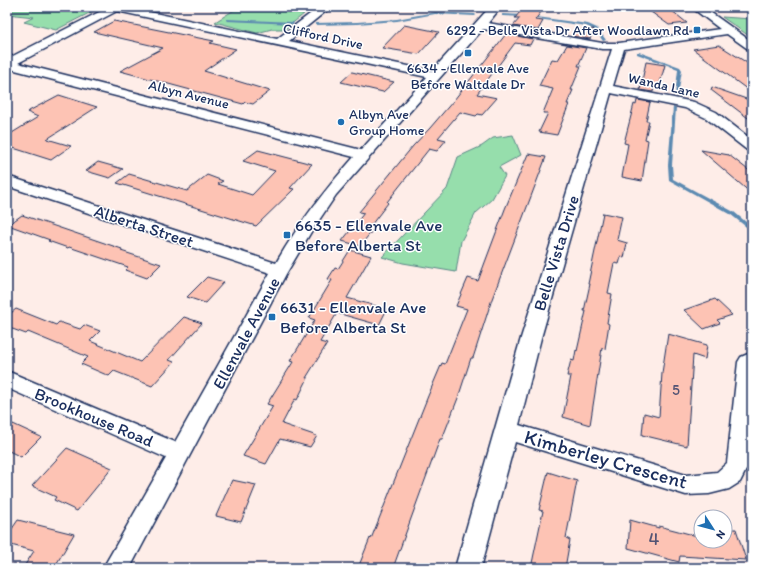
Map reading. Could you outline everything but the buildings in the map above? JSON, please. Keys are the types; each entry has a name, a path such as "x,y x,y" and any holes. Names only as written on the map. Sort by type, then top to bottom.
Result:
{"street":[{"path":"7,64 113,7"},
{"name":"Clifford Drive","path":"113,7 435,75"},
{"path":"144,14 157,7"},
{"path":"280,42 326,7"},
{"name":"Ellenvale Avenue","path":"116,568 280,270 313,215 331,192 496,7"},
{"path":"696,7 752,47"},
{"path":"481,25 586,44 619,46 728,31"},
{"name":"Belle Vista Drive","path":"468,568 531,338 619,46"},
{"name":"Albyn Avenue","path":"7,64 364,155"},
{"name":"Wanda Lane","path":"606,88 689,105 721,122 752,147"},
{"name":"Alberta Street","path":"7,181 280,270"},
{"name":"Kimberley Crescent","path":"507,430 686,485 723,481 731,476 738,463 748,362"},
{"name":"Brookhouse Road","path":"7,379 180,454"}],"green space":[{"path":"7,7 89,7 97,9 56,30 24,22 34,17 7,14"},
{"path":"239,7 273,8 304,14 285,29 272,29 257,33 215,22"},
{"path":"722,17 752,19 752,38"},
{"path":"513,135 521,155 499,167 505,176 492,199 476,213 461,241 456,272 403,263 382,257 447,189 458,157 482,146 493,138"}],"waterway":[{"path":"316,24 397,20 435,13 475,15"},
{"path":"503,15 523,16"},
{"path":"531,17 587,25 596,29 604,40"},
{"path":"227,20 293,23"},
{"path":"638,53 679,68 677,95"},
{"path":"674,108 670,165 671,180 732,213 752,229"}],"place":[{"name":"6292 - Belle Vista Dr After Woodlawn Rd","path":"697,30"},
{"name":"6634 - Ellenvale Ave Before Waltdale Dr","path":"468,53"},
{"name":"Albyn Ave Group Home","path":"341,122"},
{"name":"6635 - Ellenvale Ave Before Alberta St","path":"287,235"},
{"name":"6631 - Ellenvale Ave Before Alberta St","path":"272,317"}]}
